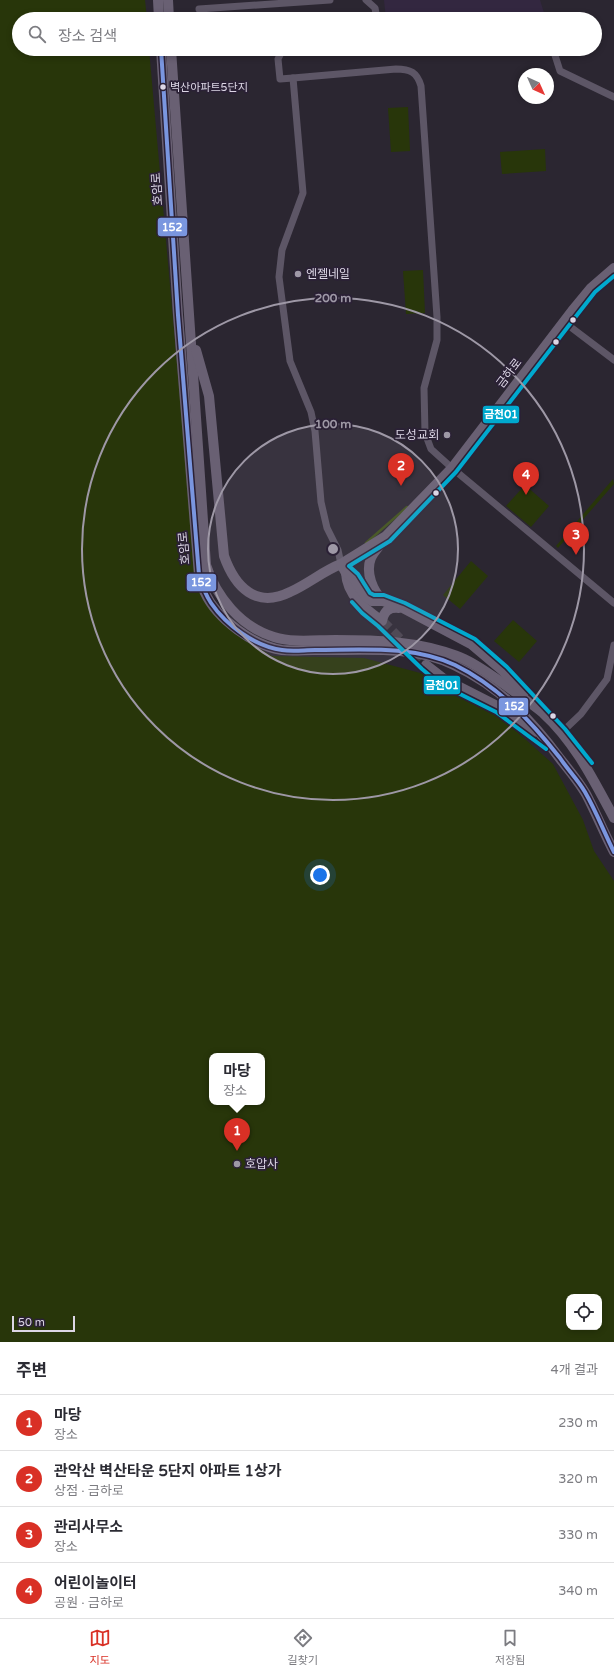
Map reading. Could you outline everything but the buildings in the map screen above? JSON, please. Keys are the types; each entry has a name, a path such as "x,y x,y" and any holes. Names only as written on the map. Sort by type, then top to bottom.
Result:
{"main road":[{"path":"158,0 159,12"},
{"path":"168,0 169,12"},
{"name":"호암로","path":"161,56 178,322 199,575 204,593 228,622 261,645 283,650 399,651 425,655 452,664 476,676 504,696 528,718 549,743 586,794 614,852"},
{"name":"호암로","path":"171,56 206,565 214,587 226,604 258,630 275,637 295,640 365,640 401,642 429,647 459,656 482,669 543,714 561,733 587,767 614,818"},
{"name":"금하로","path":"190,331 209,396 224,556 230,571 240,586 250,594 261,598 283,596 332,568 343,568 386,536 452,468 591,288 614,268"},
{"path":"383,601 376,593 369,570 371,558 386,536"},
{"path":"343,568 353,578 366,596 372,601 383,601 403,608 471,644 503,671 543,714"},
{"path":"343,568 346,583 356,598 366,609 382,621 384,615 390,608 403,608"},
{"path":"426,665 444,679 499,707 549,743"},
{"path":"586,794 614,804"}],"street":[{"path":"199,9 330,0"},
{"path":"366,0 375,8 376,12"},
{"path":"280,56 278,59 280,79 396,68 408,69 414,72 418,77 421,86 437,317 437,340 424,388 425,433 431,449 452,468 614,603"},
{"path":"555,56 560,71 614,96"},
{"path":"293,78 303,194 282,250 279,277 290,361 311,412 316,431 320,502 327,528 338,550 343,568"},
{"path":"564,322 614,360"},
{"path":"561,733 581,714 608,679 614,645"}],"shaded area":[{"path":"384,0 540,0 544,12 385,12"}],"green space":[{"path":"0,0 145,0 146,12 12,12 12,56 150,56 180,398 200,594 240,637 272,656 364,658 424,674 497,714 553,764 583,820 594,851 614,881 614,1342 0,1342"},
{"path":"408,107 410,151 391,152 388,108"},
{"path":"545,149 546,171 502,174 500,152"},
{"path":"423,270 425,313 406,314 403,271"},
{"path":"613,479 614,484 558,548 556,546"},
{"path":"525,485 549,506 531,527 506,506"},
{"path":"471,561 488,576 460,609 443,595"},
{"path":"513,620 537,641 519,662 494,641"}],"waterway":[{"path":"366,543 407,507"}],"tunnel":[{"path":"382,621 426,665"}],"transit line":[{"name":"152","path":"161,56 178,315 199,575 209,600 224,619 242,633 251,639 272,648 290,651 368,649 404,651 438,659 455,665 471,674 485,683 513,706 560,758 585,792 614,852"},
{"name":"금천01","path":"592,763 565,729 507,667 475,639 405,603 384,595 374,595 370,593 358,574 349,566 390,541 456,472 595,292 614,276"},
{"name":"금천01","path":"352,602 422,669 440,684 496,712 546,749"}],"place":[{"name":"벽산아파트5단지","path":"163,87"},
{"name":"엔젤네일","path":"298,274"},
{"name":"도성교회","path":"447,435"},
{"name":"관악산 벽산타운 5단지 아파트 1상가","path":"401,486"},
{"name":"어린이놀이터","path":"526,495"},
{"name":"관리사무소","path":"576,555"},
{"name":"마당","path":"237,1151"},
{"name":"호압사","path":"237,1164"}]}
